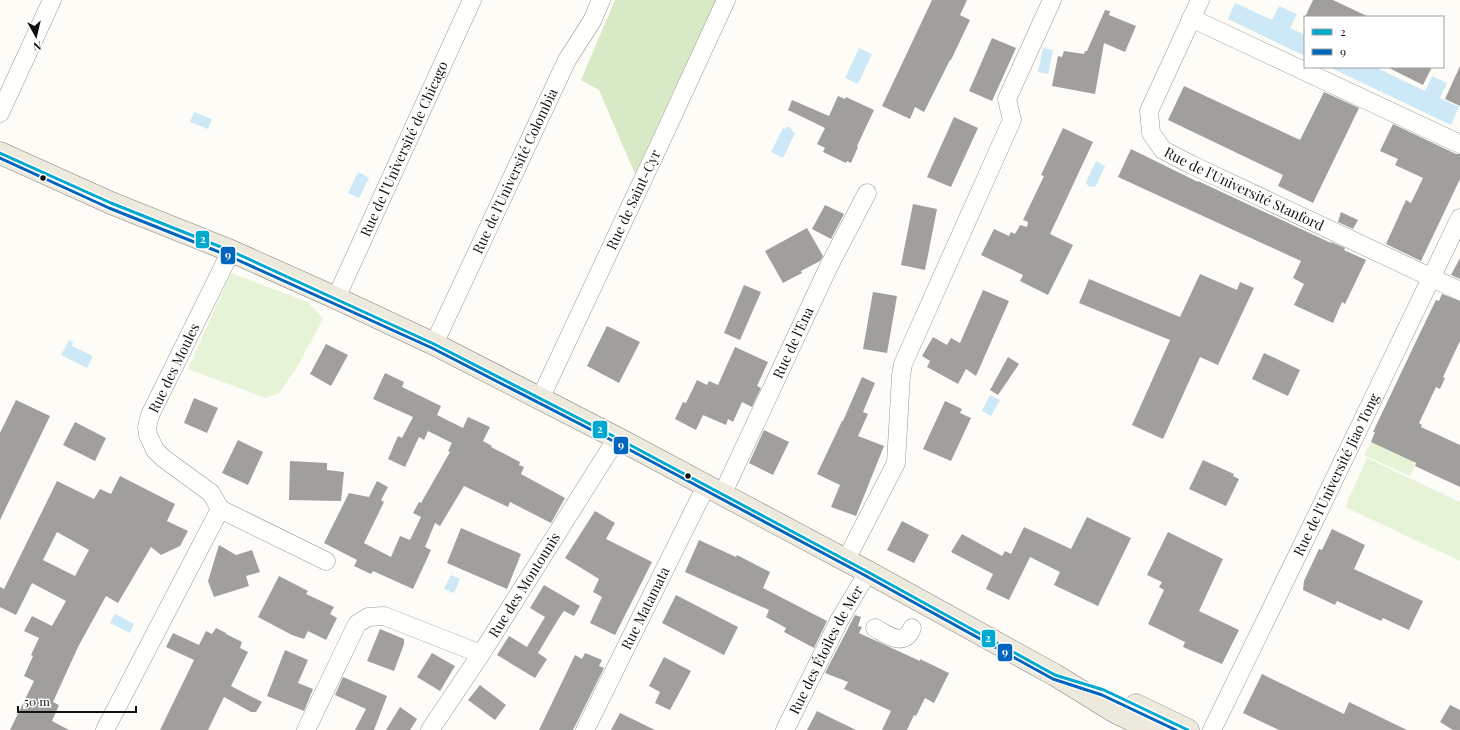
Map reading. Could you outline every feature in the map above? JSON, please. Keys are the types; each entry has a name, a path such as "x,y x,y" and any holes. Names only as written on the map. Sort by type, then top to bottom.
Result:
{"main road":[{"path":"1,155 111,203 231,251 434,344 617,438 846,560 1055,675 1115,712 1153,730"},
{"path":"1055,675 1104,690 1188,730"}],"street":[{"path":"0,113 52,0"},
{"name":"Rue de l’Université de Chicago","path":"336,298 472,0"},
{"name":"Rue de l'Université Colombia","path":"434,344 568,60 592,21 601,0"},
{"name":"Rue de Saint-Cyr","path":"540,399 726,0"},
{"path":"846,560 896,463 901,376 904,364 1012,120 1007,98 1052,0"},
{"name":"Rue de l'Université Stanford","path":"1200,0 1149,111 1151,133 1163,150 1460,291"},
{"path":"1191,18 1460,144"},
{"name":"Rue de l'Ena","path":"714,490 867,193"},
{"name":"Rue de l'Université Jiao Tong","path":"1212,730 1460,218"},
{"name":"Rue des Moules","path":"220,509 211,493 154,450 148,435 147,427 150,415 231,251"},
{"name":"Rue des Montounis","path":"430,730 481,654 617,438"},
{"name":"Rue Matamata","path":"585,730 714,490"},
{"path":"105,730 220,509 326,561"},
{"name":"Rue des Étoiles de Mer","path":"785,730 840,619 868,572"},
{"path":"306,730 357,624 368,617 384,616 481,654"},
{"path":"875,628 897,639 906,638 912,628"}],"green space":[{"path":"615,0 716,0 635,174 599,90 581,80"},
{"path":"231,273 308,302 323,319 296,369 279,393 266,398 188,369"},
{"path":"1371,442 1412,461 1415,466 1410,476 1364,455"},
{"path":"1367,458 1460,502 1460,561 1345,507"}],"water":[{"path":"1235,3 1272,20 1279,6 1297,14 1290,28 1304,35 1304,56 1228,19"},
{"path":"859,48 872,54 858,84 845,78"},
{"path":"1043,48 1053,50 1048,74 1038,72"},
{"path":"1331,68 1377,68 1425,91 1432,76 1447,83 1440,98 1459,107 1451,125"},
{"path":"194,112 212,119 208,129 190,122"},
{"path":"787,127 790,127 795,133 783,158 771,152 783,128 786,129"},
{"path":"1096,161 1105,166 1096,186 1092,187 1088,186 1086,182"},
{"path":"358,172 369,178 359,198 348,193"},
{"path":"69,340 73,342 72,346 93,356 87,368 61,355"},
{"path":"990,395 1000,400 991,416 982,411"},
{"path":"451,575 460,579 454,593 444,589"},
{"path":"115,614 134,624 130,633 110,623"}],"building":[{"path":"932,0 967,0 960,15 970,20 924,112 915,107 910,119 882,106"},
{"path":"1313,0 1333,0 1367,16 1305,16"},
{"path":"1105,10 1110,11 1109,15 1136,26 1125,52 1104,43 1095,94 1052,86 1058,56 1062,57 1064,51 1084,54 1085,51 1087,51"},
{"path":"992,38 1016,48 992,101 969,91"},
{"path":"1460,66 1460,106 1445,99"},
{"path":"1389,68 1432,68 1423,85"},
{"path":"1184,86 1300,140 1324,92 1359,108 1313,203 1278,186 1283,175 1168,120"},
{"path":"838,96 845,99 846,97 874,110 857,146 858,147 851,163 847,161 846,163 823,152 825,148 817,144 825,128 788,110 792,100 829,116"},
{"path":"954,117 978,128 951,187 927,177"},
{"path":"1393,124 1456,154 1460,154 1460,179 1421,261 1386,244 1406,200 1411,203 1423,178 1395,165 1398,159 1380,151"},
{"path":"1063,128 1093,142 1050,234 1073,245 1048,295 1020,281 1023,275 981,255 994,229 1009,236 1011,232 1015,234 1020,225 1027,227 1028,222 1023,220 1044,176 1041,175"},
{"path":"1131,149 1198,182 1345,248 1344,250 1366,260 1345,304 1342,302 1333,323 1294,305 1304,284 1293,278 1301,261 1118,177"},
{"path":"913,204 937,209 925,270 901,265"},
{"path":"825,205 844,214 831,239 812,229"},
{"path":"1341,212 1358,220 1353,229 1338,222"},
{"path":"807,228 823,256 820,261 783,283 765,251"},
{"path":"1460,258 1460,279 1451,275"},
{"path":"1200,274 1237,290 1240,282 1254,288 1218,365 1200,357 1163,439 1132,425 1170,340 1079,303 1089,279 1180,317"},
{"path":"744,285 761,292 740,340 724,333"},
{"path":"983,290 1009,301 976,376 966,369 958,384 927,367 930,361 922,356 933,337 947,345 951,338 960,343"},
{"path":"873,292 897,296 887,353 863,349"},
{"path":"1442,294 1460,301 1460,341 1443,377 1445,378 1440,389 1436,387 1419,423 1422,425 1421,427 1460,445 1460,487 1415,466 1416,463 1371,442 1375,432 1373,432 1420,333 1436,300 1439,301"},
{"path":"607,326 640,342 619,383 587,366"},
{"path":"326,344 348,355 331,386 310,374"},
{"path":"735,347 768,362 757,386 761,388 752,407 742,402 733,422 728,419 726,425 703,415 696,430 675,419 683,402 686,403 697,380 707,385 709,381 718,385"},
{"path":"1264,353 1300,370 1288,396 1252,379"},
{"path":"1008,357 1019,364 998,395 990,390"},
{"path":"385,373 404,382 402,387 441,406 437,415 463,428 468,417 490,427 483,441 492,446 491,447 520,462 519,465 524,467 521,474 565,498 551,523 510,502 508,507 464,486 440,526 435,523 425,547 431,550 413,589 373,571 371,574 354,566 357,560 324,543 349,493 369,497 377,481 388,487 381,500 384,502 364,543 391,557 400,536 410,540 421,517 413,513 419,502 421,503 450,452 448,451 452,443 428,431 424,440 419,437 405,467 388,459 398,436 402,438 413,417 373,399"},
{"path":"862,377 875,383 863,412 868,414 858,436 884,446 856,516 831,507 840,485 817,474 843,421"},
{"path":"194,398 218,408 207,433 184,423"},
{"path":"16,400 50,416 0,520 0,433"},
{"path":"945,401 962,409 960,413 971,418 951,461 923,449"},
{"path":"75,422 106,438 95,461 63,445"},
{"path":"764,430 789,442 773,475 749,463"},
{"path":"238,440 263,452 248,485 222,473"},
{"path":"1203,460 1234,474 1233,476 1239,479 1226,506 1189,489"},
{"path":"290,461 327,463 327,470 344,472 341,501 289,500"},
{"path":"120,476 175,504 167,521 188,531 180,546 161,555 151,547 118,603 106,596 78,647 53,702 59,705 52,721 69,730 10,730 34,681 24,676 39,638 24,631 32,616 52,626 66,601 32,583 16,615 0,607 0,587 4,589 57,481 94,499 100,489 111,494","holes":["57,532 89,550 75,576 43,560"]},
{"path":"595,511 615,523 606,539 652,562 615,635 590,623 602,597 593,592 599,579 565,558"},
{"path":"1087,517 1131,538 1098,606 1054,585 1060,572 1030,557 1009,600 986,589 993,574 951,552 962,534 1002,556 1005,551 1011,554 1024,527 1071,549"},
{"path":"902,521 929,535 914,563 887,550"},
{"path":"461,528 521,554 507,589 447,563"},
{"path":"1332,529 1365,545 1354,569 1423,601 1409,630 1383,618 1381,621 1337,601 1335,605 1303,590 1304,581 1319,549 1322,550"},
{"path":"1168,532 1223,559 1199,611 1239,630 1222,664 1183,647 1185,642 1148,624 1164,590 1159,587 1162,582 1147,575"},
{"path":"699,540 736,557 737,555 770,572 763,588 827,621 814,648 784,632 786,628 766,617 769,610 685,572"},
{"path":"219,545 236,555 252,550 260,572 246,576 249,586 214,597 208,581"},
{"path":"279,576 308,591 306,594 334,607 330,614 337,618 326,640 308,631 304,639 292,635 258,617"},
{"path":"544,585 580,606 574,616 564,611 559,618 538,653 547,659 535,678 497,655 509,636 527,647 545,617 530,608"},
{"path":"676,595 738,627 724,655 662,623"},
{"path":"855,615 861,617 858,626 862,627 859,633 949,673 934,703 925,698 916,716 914,715 907,730 882,730 891,711 844,689 848,682 825,673"},
{"path":"216,628 242,642 240,648 248,652 231,686 262,702 256,712 251,712 224,697 208,730 160,730 194,660 166,647 173,633 199,645 206,631 212,634"},
{"path":"380,629 404,639 404,644 394,671 367,661"},
{"path":"285,650 308,660 298,683 313,689 304,711 267,696"},
{"path":"432,653 455,666 440,691 417,677"},
{"path":"585,653 602,660 599,666 604,668 573,730 539,730 575,655 582,659"},
{"path":"664,657 691,671 670,710 655,703 660,692 649,686"},
{"path":"1262,674 1344,714 1349,702 1407,730 1279,730 1243,713"},
{"path":"343,677 387,696 374,730 355,730 366,709 335,695"},
{"path":"480,685 506,705 495,720 468,700"},
{"path":"1450,705 1460,710 1460,730 1453,730 1440,722"},
{"path":"400,707 417,719 410,730 386,730"},
{"path":"817,711 825,715 856,730 807,730"},
{"path":"620,713 655,730 611,730"}],"transit line":[{"name":"2","path":"0,153 111,203 231,251 434,344 617,438 868,572 1055,675 1104,690 1188,730"},
{"name":"9","path":"0,158 109,208 229,256 432,348 615,442 866,576 1053,679 1102,695 1176,730"}]}
